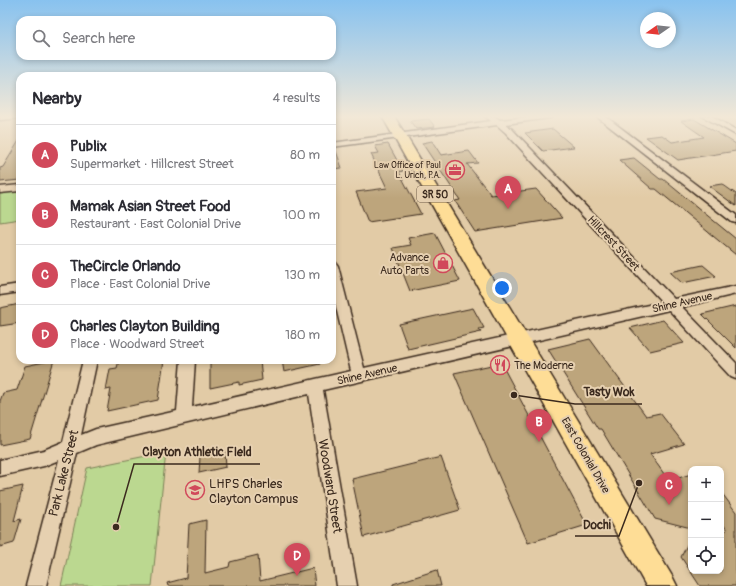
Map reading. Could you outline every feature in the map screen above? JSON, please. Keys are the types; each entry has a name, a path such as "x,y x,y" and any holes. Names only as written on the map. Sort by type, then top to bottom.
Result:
{"highway":[{"name":"East Colonial Drive","path":"405,143 662,586"}],"street":[{"name":"Hillcrest Street","path":"520,143 736,373"},
{"path":"636,143 736,220"},
{"path":"0,190 16,188"},
{"path":"336,282 359,376"},
{"path":"0,291 16,289"},
{"name":"Shine Avenue","path":"0,468 44,458 96,437 518,338 736,290"},
{"name":"Park Lake Street","path":"36,586 89,364"},
{"path":"184,416 188,364"},
{"name":"Woodward Street","path":"315,386 347,586"}],"green space":[{"path":"16,191 16,220 0,222 0,193"},
{"path":"166,452 152,586 61,586 87,468"}],"building":[{"path":"422,143 434,143 441,155 469,151 478,163 467,164 491,195 536,189 562,218 475,232 455,201 460,200"},
{"path":"535,143 570,143 574,147 543,151"},
{"path":"655,143 736,144 736,151 678,160"},
{"path":"388,144 403,171 399,172 421,214 368,222 356,192 387,188 371,154 379,153 375,146"},
{"path":"16,146 16,180 0,182 0,168 3,167"},
{"path":"336,151 342,168 336,169"},
{"path":"634,158 660,179 663,179 736,239 736,255 656,189 652,189 619,160"},
{"path":"722,184 736,194 736,206 709,186"},
{"path":"435,233 460,281 410,291 393,248 411,245 408,238"},
{"path":"703,265 716,276 682,283 670,272"},
{"path":"16,305 16,324 0,326 0,308"},
{"path":"736,306 736,348 702,314"},
{"path":"473,308 484,328 479,329 481,332 408,349 399,324"},
{"path":"663,320 684,343 650,351 630,328"},
{"path":"590,339 646,416 660,413 684,444 650,454 669,481 688,475 688,527 655,519 601,429 598,429 548,349"},
{"path":"501,363 587,525 528,543 454,373"},
{"path":"35,364 53,364 30,439 0,445 0,401 3,393 17,390 25,366"},
{"path":"118,364 163,364 158,400 107,411 111,389 106,390 110,369 117,368"},
{"path":"210,364 260,364 262,380 239,385 239,382 210,388"},
{"path":"283,364 320,364 284,372"},
{"path":"225,451 226,467 199,473 200,457"},
{"path":"441,457 460,510 364,537 352,479"},
{"path":"23,486 14,521 21,519 14,543 0,547 0,491"},
{"path":"724,496 736,512 736,586 700,586 692,574 724,574 724,531 727,530 724,526"},
{"path":"206,520 205,573 229,567 230,562 258,555 260,581 313,568 315,586 168,586 167,583 186,578 189,524"},
{"path":"688,543 688,568 681,557"},
{"path":"437,570 441,586 393,586 393,584"}],"place":[{"name":"Law Office of Paul L. Urich, P.A.","path":"455,170"},
{"name":"Publix","path":"508,209"},
{"name":"Advance Auto Parts","path":"443,263"},
{"name":"The Moderne","path":"500,365"},
{"name":"Tasty Wok","path":"514,395"},
{"name":"Mamak Asian Street Food","path":"539,442"},
{"name":"Dochi","path":"639,483"},
{"name":"LHPS Charles Clayton Campus","path":"195,490"},
{"name":"TheCircle Orlando","path":"669,505"},
{"name":"Clayton Athletic FIeld","path":"116,527"},
{"name":"Charles Clayton Building","path":"297,576"}]}
